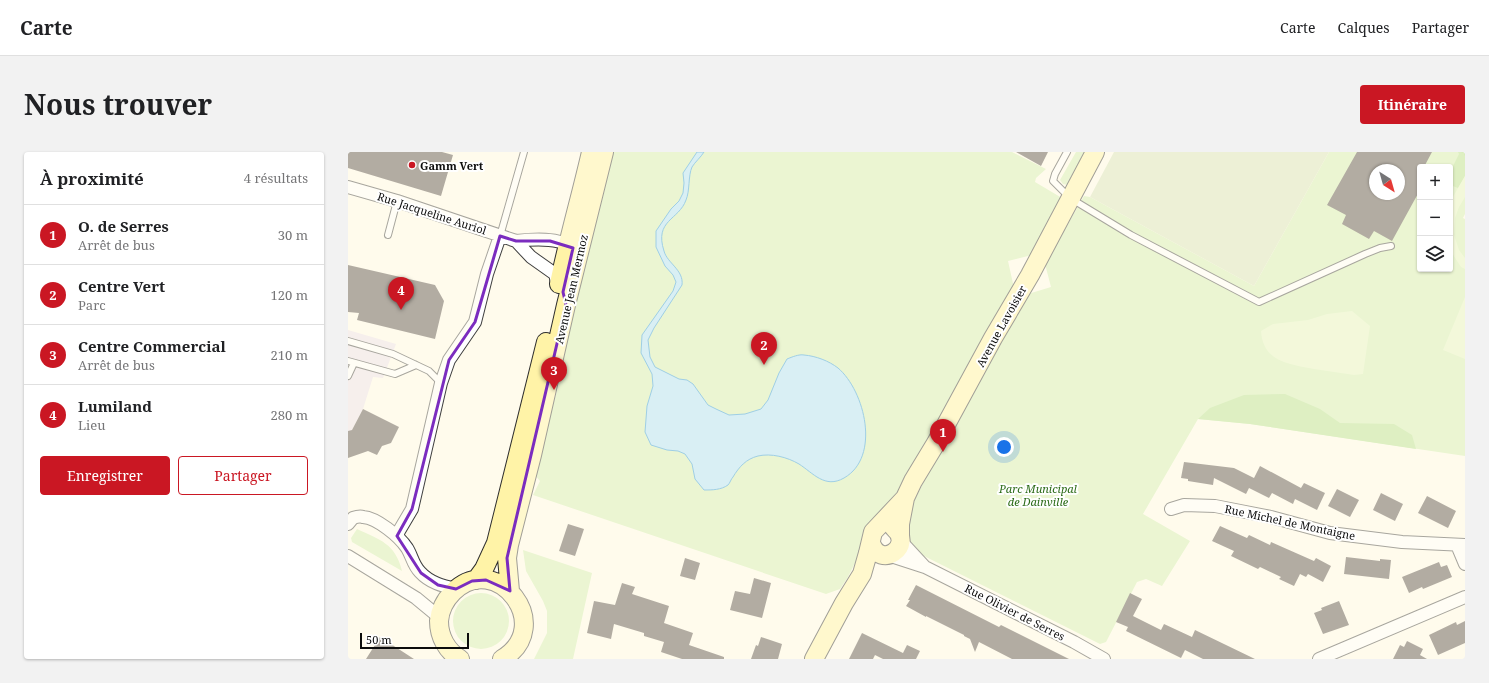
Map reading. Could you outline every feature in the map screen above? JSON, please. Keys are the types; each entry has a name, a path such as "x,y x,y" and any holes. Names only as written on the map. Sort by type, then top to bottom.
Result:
{"main road":[{"name":"Avenue Jean Mermoz","path":"476,580 484,569 496,543 521,443 567,244 580,199 591,152"},
{"name":"Avenue Jean Mermoz","path":"510,591 507,558 509,545 604,152"},
{"name":"Avenue Lavoisier","path":"900,538 900,524 905,498 913,481 936,443 1095,152"},
{"name":"Avenue Lavoisier","path":"814,659 844,603 862,574 874,535 905,498"},
{"path":"887,526 891,526 898,532 900,538 897,550 887,555 881,555 874,550 874,535 887,526"},
{"name":"Avenue Lavoisier","path":"862,574 887,555"},
{"path":"460,659 448,653 440,632 442,606 448,596 456,588 476,580 486,580 503,585 510,591 521,606 524,624 523,633 514,649 502,659"}],"street":[{"name":"Rue Jacqueline Auriol","path":"348,187 397,201 516,241"},
{"path":"397,536 412,509 441,383 449,360 475,322 487,274 500,236"},
{"path":"516,241 543,241 567,244 572,248 571,263 563,292 566,305"},
{"path":"516,241 531,257 555,274 558,286"},
{"name":"Rue Michel de Montaigne","path":"1171,509 1184,505 1215,506 1271,517 1330,533 1402,542 1461,545"},
{"path":"348,524 353,518 362,516 370,519 397,536 407,548 414,564 421,573 438,585 456,588"},
{"name":"Rue Olivier de Serres","path":"900,538 925,567"},
{"path":"1461,545 1465,564"},
{"name":"Rue Olivier de Serres","path":"887,555 925,567 1074,642 1104,659"},
{"path":"348,556 416,598 440,617"},
{"path":"1319,659 1465,596"},
{"path":"1344,659 1350,645"}],"lane":[{"path":"500,236 524,152"},
{"path":"1067,152 1055,174 1053,181 1070,198 1131,235 1259,302 1365,254 1380,248 1391,246"},
{"path":"388,234 397,201"},
{"path":"348,341 392,354 429,371 441,383"},
{"path":"348,376 351,362 395,374 416,365"}],"highlighted area":[{"path":"500,236 516,241 550,241 573,248 563,292 566,305 507,558 510,591 486,580 472,581 456,589 438,585 421,573 397,536 412,509 449,360 475,322"}],"shaded area":[{"path":"348,330 396,344 383,378 373,377 363,409 348,438"}],"green space":[{"path":"609,152 1012,152 1046,169 1036,178 1035,182 1062,198 1032,255 1008,261 1014,288 907,477 861,551 840,589 826,594 533,495 540,481 533,473 545,416 553,405 559,384 555,380"},
{"path":"1076,152 1086,152 1068,185 1063,184 1060,180"},
{"path":"1114,152 1329,152 1254,286 1090,197"},
{"name":"Parc Municipal de Dainville","path":"1329,152 1465,152 1465,214 1463,218 1465,219 1465,456 1250,424 1198,419 1143,514 1190,541 1162,586 1146,579 1137,582 1106,642 1100,644 920,554 912,544 907,542 909,511 1028,294 1051,287 1045,264 1084,196 1090,197 1254,286"},
{"path":"1458,152 1465,152 1465,176 1458,188 1453,186 1453,166 1459,154"},
{"path":"1465,176 1465,197 1455,218 1454,235 1459,250 1465,258 1465,269 1461,267 1453,255 1453,197"},
{"path":"1465,297 1465,359 1443,350"},
{"path":"1352,311 1370,326 1363,374 1354,375 1287,363 1272,355 1263,341 1261,331 1273,324 1308,320 1327,314"},
{"path":"1285,394 1320,409 1340,423 1394,424 1412,435 1416,449 1250,424 1198,419 1210,408 1244,395"},
{"path":"357,529 380,540 391,548 402,571 352,542 351,538"},
{"path":"523,550 592,573 573,659 534,659 547,633 547,611 526,571"},
{"path":"476,593 486,593 501,601 507,610 509,621 507,632 501,641 486,649 476,649 465,644 458,637 453,626 453,616 458,605 465,598"}],"water":[{"path":"697,152 704,152 692,167 688,192 683,207 669,221 662,233 664,251 668,259 678,271 682,280 682,285 654,328 648,340 650,357 655,367 679,379 687,380 693,384 708,405 729,415 745,414 761,409 768,400 779,373 787,359 800,355 813,356 831,363 848,378 856,392 862,407 865,424 865,440 862,455 855,468 844,478 831,482 825,481 789,459 774,455 763,455 754,457 743,464 729,484 725,487 704,490 695,479 692,464 685,454 651,445 645,432 647,406 653,386 652,374 641,353 642,335 673,291 676,282 673,275 665,266 656,247 656,231 671,209 679,201 683,193 683,173"}],"building":[{"name":"Gamm Vert","path":"348,152 442,152 453,155 441,196 348,168"},
{"path":"1016,152 1048,152 1041,166"},
{"path":"1357,152 1432,152 1426,164 1417,164 1417,195 1392,241 1374,231 1369,239 1342,224 1346,215 1327,205"},
{"path":"348,265 435,285 444,301 435,339 357,320 359,313 348,312"},
{"path":"363,409 399,427 391,443 382,446 377,455 368,451 348,458 348,431 352,430"},
{"path":"1184,462 1234,468 1254,478 1260,466 1301,488 1304,483 1325,493 1317,510 1295,499 1293,504 1272,493 1269,498 1249,488 1246,494 1214,478 1213,485 1188,481 1188,479 1181,478"},
{"path":"1337,489 1359,500 1350,517 1328,506"},
{"path":"1381,493 1403,504 1395,521 1373,510"},
{"path":"1427,496 1456,511 1448,528 1418,513"},
{"path":"568,524 584,529 575,556 559,551"},
{"path":"1220,526 1247,538 1249,535 1270,545 1271,542 1314,561 1316,558 1331,566 1323,582 1308,574 1306,577 1300,574 1294,586 1279,579 1281,577 1260,567 1258,569 1231,556 1234,551 1212,541"},
{"path":"1346,557 1380,561 1380,559 1391,560 1389,579 1344,574"},
{"path":"685,558 700,563 695,580 680,576"},
{"path":"1439,562 1441,567 1447,565 1452,577 1409,593 1402,577"},
{"path":"754,578 771,583 762,618 730,610 735,591 750,594"},
{"path":"622,583 635,587 632,594 669,606 664,623 693,633 689,645 724,657 724,659 682,659 661,652 664,642 644,636 644,633 614,624 611,639 587,633 594,601 615,605"},
{"path":"916,585 999,627 1001,625 1069,659 1012,659 979,642 975,652 970,639 964,635 906,606"},
{"path":"1130,593 1142,599 1133,616 1161,630 1164,624 1192,637 1195,630 1255,659 1203,659 1185,650 1181,658 1126,631 1128,627 1116,622"},
{"path":"1339,601 1349,625 1323,634 1314,613 1322,610 1321,608"},
{"path":"1465,621 1465,643 1438,655 1429,635 1456,622 1457,625"},
{"path":"862,633 903,653 907,645 920,651 916,659 883,659 875,655 873,659 849,659"},
{"path":"380,637 414,659 366,659"},
{"path":"761,637 782,644 778,659 751,659 756,645 758,646"},
{"path":"1407,641 1423,649 1420,655 1427,659 1393,659 1400,645 1404,647"}],"place":[{"name":"Gamm Vert","path":"412,165"},
{"name":"Lumiland","path":"401,310"},
{"name":"Centre Vert","path":"764,365"},
{"name":"Centre Commercial","path":"554,390"},
{"name":"O. de Serres","path":"943,452"}]}
